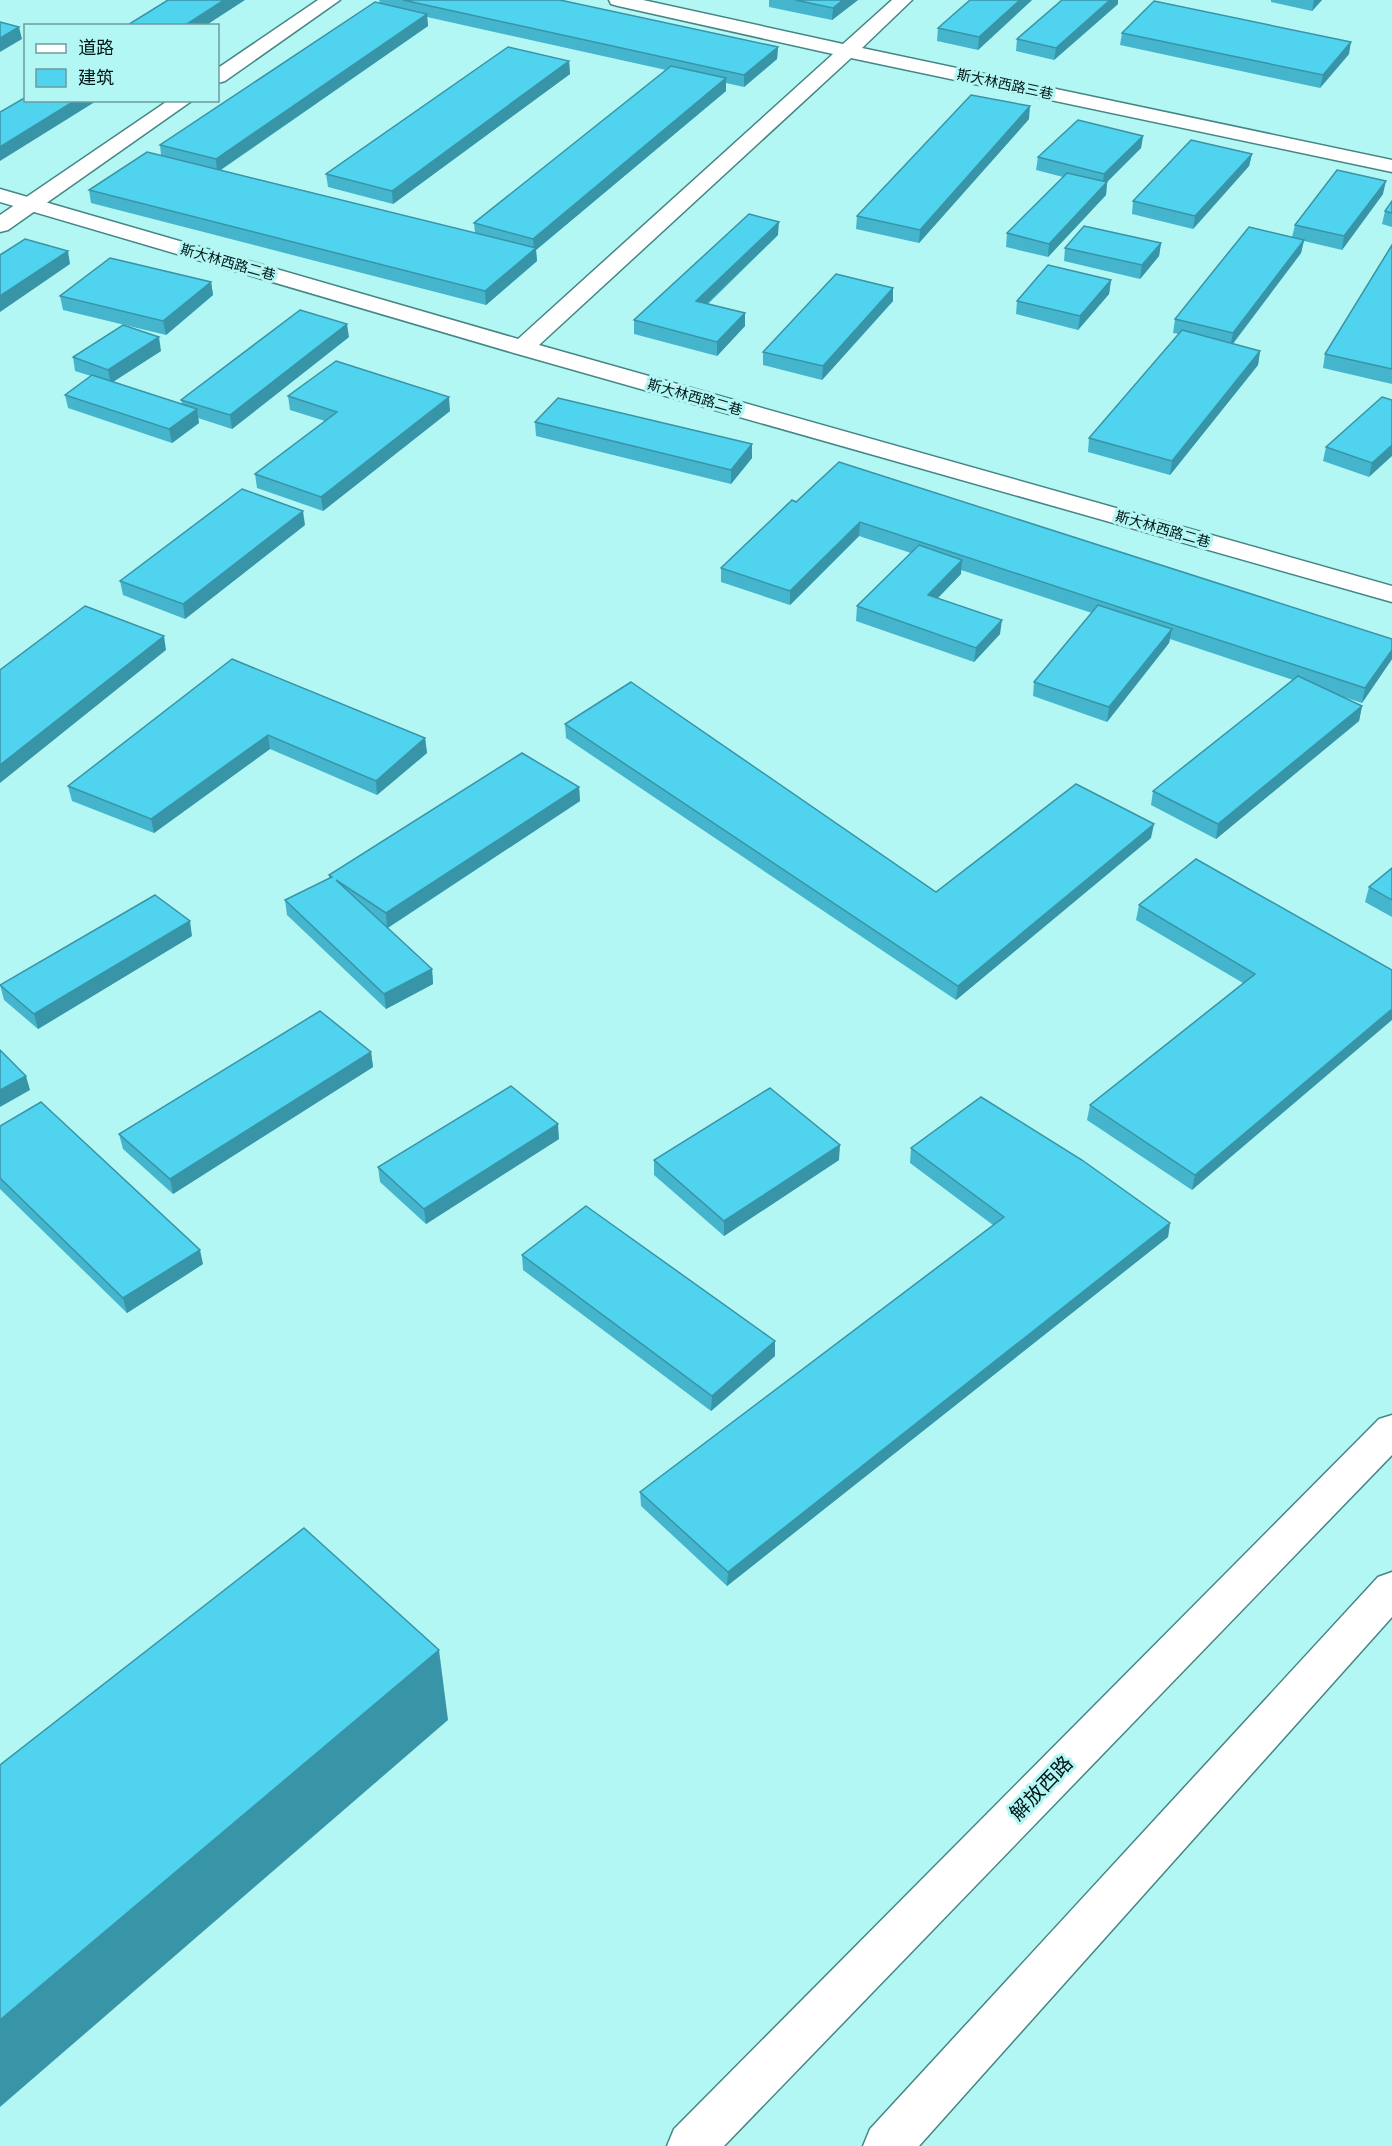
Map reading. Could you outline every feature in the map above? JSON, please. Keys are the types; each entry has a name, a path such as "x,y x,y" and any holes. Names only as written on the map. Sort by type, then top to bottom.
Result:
{"street":[{"path":"219,76 331,0"},
{"name":"斯大林西路三巷","path":"618,0 847,51 1392,166"},
{"path":"522,348 903,0"},
{"path":"0,225 180,102"},
{"name":"斯大林西路二巷","path":"0,195 522,348 1392,594"},
{"name":"解放西路","path":"691,2146 1392,1430"},
{"path":"887,2146 1392,1589"}],"building":[{"path":"168,0 224,0 187,24 129,24"},
{"path":"403,0 560,0 778,47 744,75"},
{"path":"795,0 843,0 833,8"},
{"path":"970,0 1020,0 979,37 938,28"},
{"path":"1062,0 1110,0 1056,48 1017,39"},
{"path":"1154,1 1351,42 1323,75 1122,33"},
{"path":"375,2 427,14 216,159 160,145"},
{"path":"0,22 19,27 0,38"},
{"path":"508,47 569,61 392,191 326,174"},
{"path":"671,66 726,78 533,239 474,223"},
{"path":"971,95 1030,106 920,230 857,216"},
{"path":"24,98 24,102 73,102 0,147 0,112"},
{"path":"1078,120 1143,136 1104,174 1038,157"},
{"path":"1191,140 1252,154 1195,216 1133,201"},
{"path":"147,152 536,248 485,291 89,190"},
{"path":"1337,170 1386,181 1344,236 1295,225"},
{"path":"1067,173 1107,182 1049,244 1007,233"},
{"path":"1392,201 1392,213 1385,211"},
{"path":"749,214 779,222 696,301 745,313 717,342 634,320"},
{"path":"1084,226 1161,243 1142,265 1065,248"},
{"path":"1249,227 1304,240 1233,333 1175,319"},
{"path":"25,239 68,251 0,296 0,255"},
{"path":"1392,245 1392,369 1325,354"},
{"path":"110,258 211,282 163,321 60,296"},
{"path":"1048,265 1111,280 1080,316 1017,301"},
{"path":"836,274 893,288 823,366 763,352"},
{"path":"300,310 347,324 230,415 181,400"},
{"path":"123,325 159,337 108,370 73,357"},
{"path":"1182,330 1260,351 1172,461 1089,438"},
{"path":"336,361 449,397 321,497 255,474 337,412 288,396"},
{"path":"92,375 197,409 169,429 65,395"},
{"path":"1382,397 1392,400 1392,445 1372,463 1326,447"},
{"path":"558,398 752,444 731,470 535,422"},
{"path":"839,462 1392,639 1392,650 1365,688 860,522 790,591 721,568 792,500 796,502"},
{"path":"242,489 303,511 183,604 120,581"},
{"path":"919,545 962,560 928,595 1002,620 976,648 857,606"},
{"path":"1098,605 1172,629 1109,707 1034,682"},
{"path":"85,606 164,636 0,765 0,670"},
{"path":"232,659 425,738 376,781 268,735 151,819 68,786"},
{"path":"1298,676 1362,706 1218,824 1153,791"},
{"path":"631,682 936,892 1076,784 1154,824 958,986 565,724"},
{"path":"522,753 579,787 386,913 336,880 432,969 384,994 285,900 332,877 329,875"},
{"path":"1196,859 1392,970 1392,1009 1195,1175 1090,1105 1255,974 1139,905"},
{"path":"1392,868 1392,900 1369,887"},
{"path":"155,895 190,921 34,1014 0,985"},
{"path":"320,1011 371,1052 170,1179 119,1134"},
{"path":"0,1050 26,1076 0,1090"},
{"path":"511,1086 558,1124 424,1209 378,1167"},
{"path":"770,1088 840,1145 724,1221 654,1160"},
{"path":"981,1097 1082,1160 1170,1223 728,1572 640,1492 1004,1217 911,1148"},
{"path":"41,1102 200,1250 123,1298 0,1178 0,1126"},
{"path":"586,1206 775,1341 712,1396 522,1255"},
{"path":"304,1528 439,1650 0,2020 0,1765"}]}
